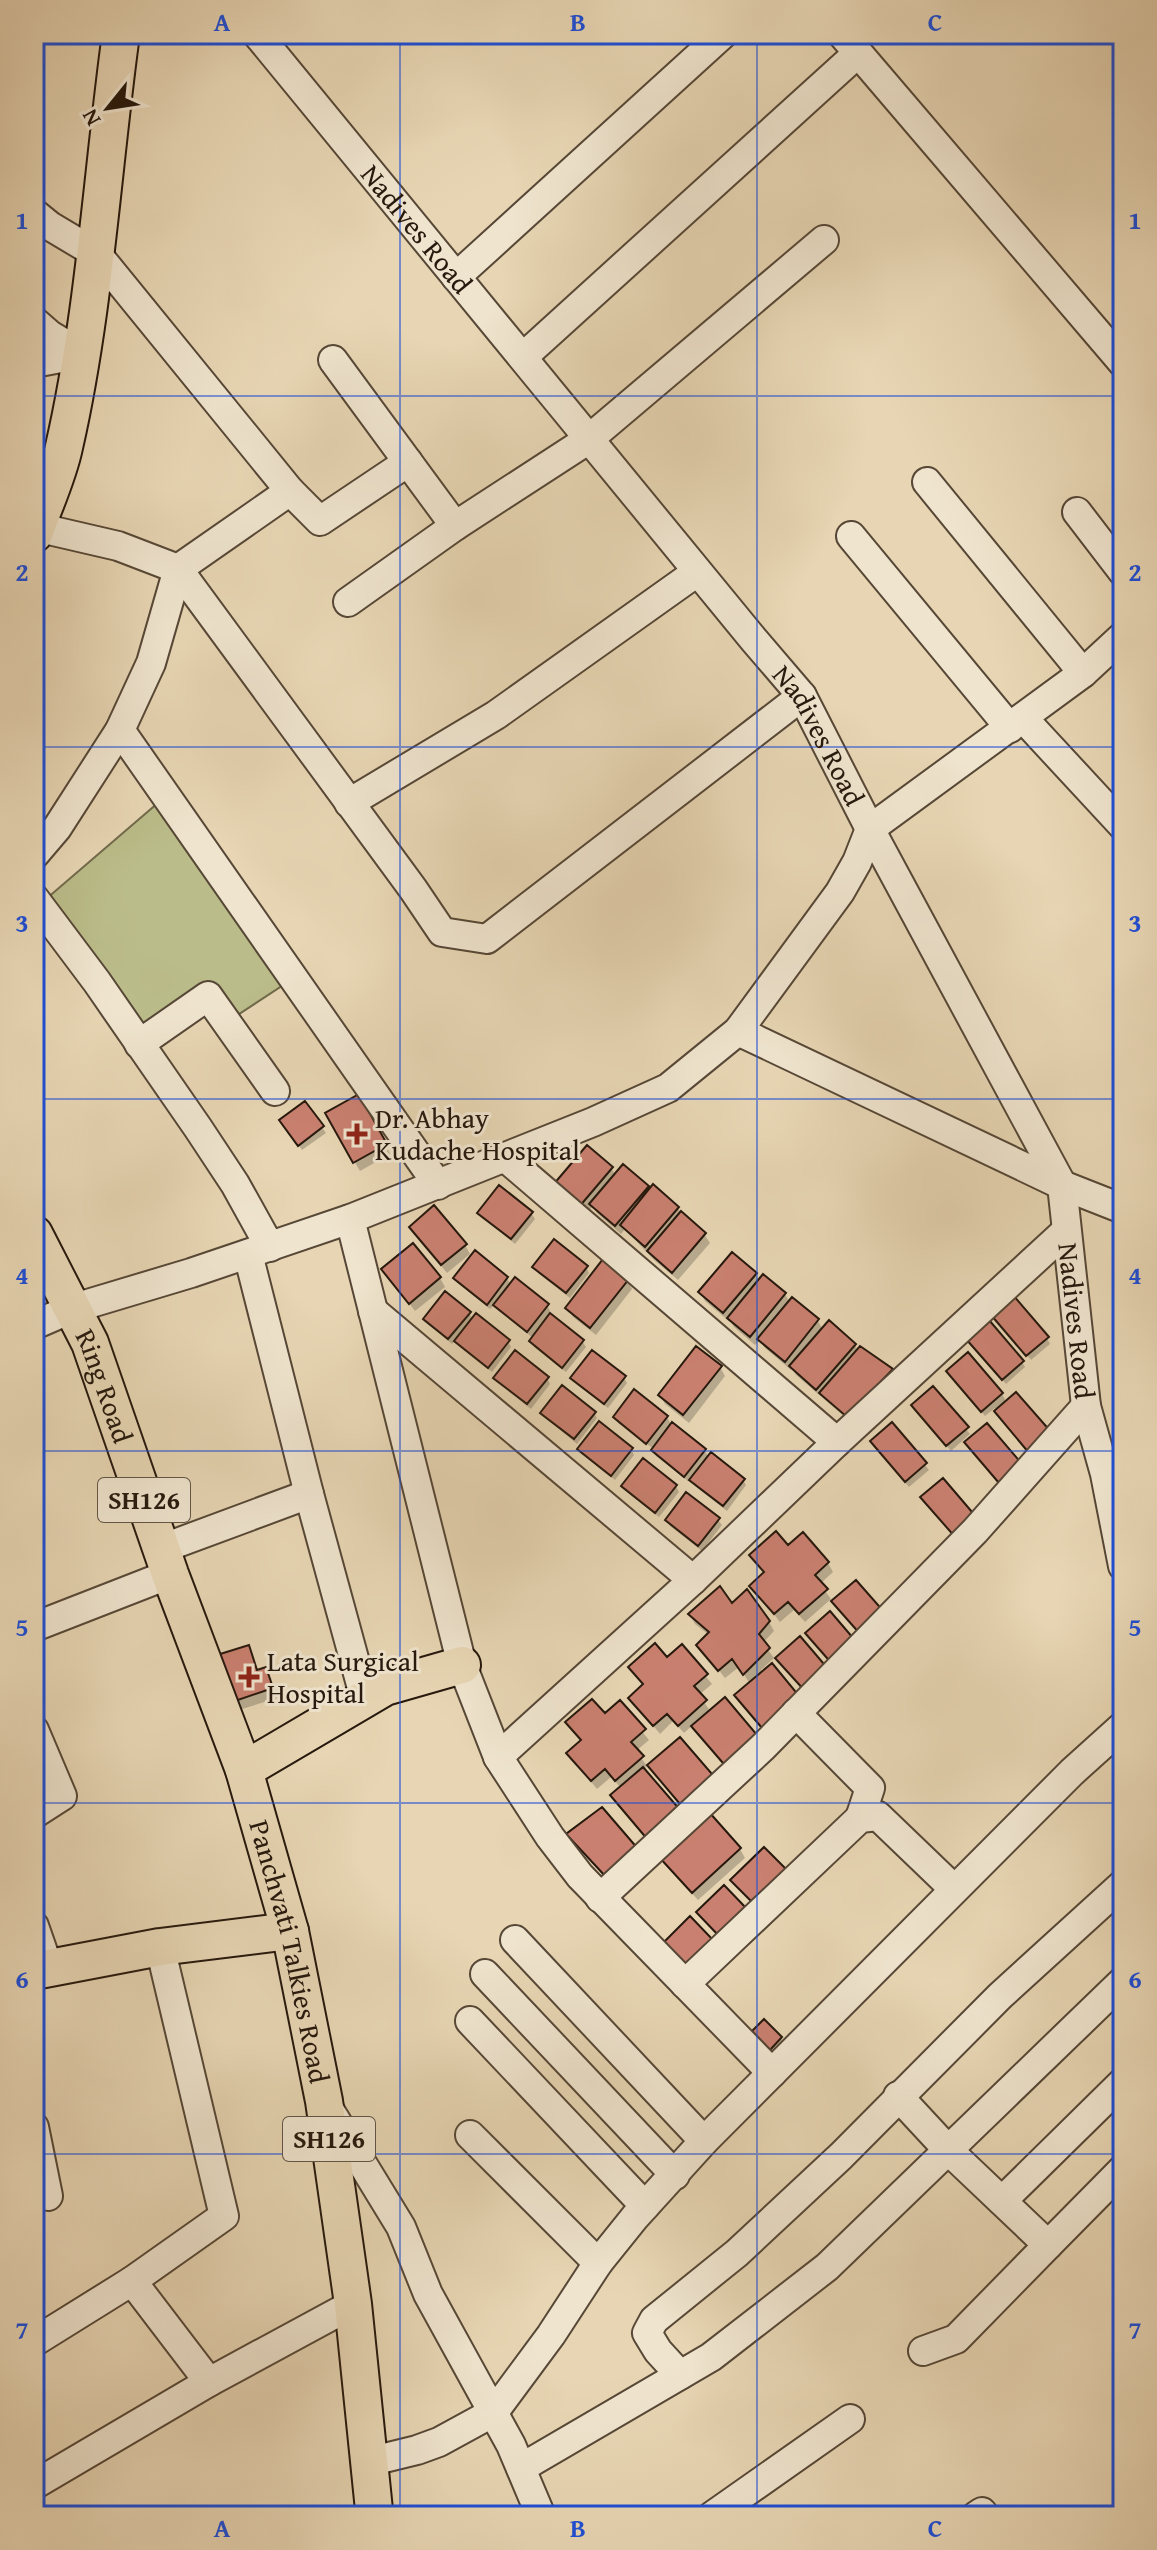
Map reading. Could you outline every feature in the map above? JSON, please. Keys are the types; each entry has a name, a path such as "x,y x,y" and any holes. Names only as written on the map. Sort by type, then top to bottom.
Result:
{"main road":[{"path":"35,530 64,450 82,354 97,254 121,34"},
{"name":"Ring Road","path":"34,1234 90,1343 165,1561 244,1770"},
{"path":"244,1770 385,1687 462,1665"},
{"name":"Panchvati Talkies Road","path":"244,1770 290,1931 324,2101 353,2304 368,2462 368,2514"},
{"path":"41,1970 160,1947 290,1931"}],"street":[{"name":"Nadives Road","path":"257,34 802,696 1062,1185 1086,1406 1120,1537 1123,1566"},
{"path":"456,277 723,34"},
{"path":"523,357 850,43 1123,363"},
{"path":"34,213 97,254 290,491 320,521 408,462"},
{"path":"348,602 455,526 589,439 824,240"},
{"path":"34,321 50,335 82,354"},
{"path":"34,363 82,354"},
{"path":"333,360 455,526"},
{"path":"927,482 1083,673"},
{"path":"34,855 57,828 120,730 151,663 178,569 290,491"},
{"path":"1077,512 1123,572"},
{"path":"35,530 118,546 178,569 442,932 487,939 802,696"},
{"path":"851,536 1016,723 1123,826"},
{"path":"349,803 496,715 697,572"},
{"path":"34,1325 71,1309 350,1219 506,1158 668,1088 738,1031 840,892 857,862 870,829 1083,673 1123,636"},
{"path":"120,730 438,1185"},
{"path":"34,898 97,982 235,1184 259,1250 309,1494 365,1699"},
{"path":"139,1044 208,996 275,1091"},
{"path":"738,1031 1062,1185 1123,1209"},
{"path":"506,1158 837,1442"},
{"path":"350,1219 462,1665 498,1757 550,1837 600,1898 772,2073"},
{"path":"498,1757 693,1580 1066,1231"},
{"path":"373,1311 693,1580"},
{"path":"600,1898 763,1747 975,1531 1086,1406"},
{"path":"34,1627 309,1494"},
{"path":"685,1984 860,1818 870,1788 796,1713"},
{"path":"368,2462 439,2442 494,2412 551,2335 598,2263 704,2141 1072,1772 1123,1726"},
{"path":"34,1730 62,1796 34,1814"},
{"path":"860,1818 878,1816 954,1889"},
{"path":"680,2375 658,2351 647,2333 654,2320 749,2242 841,2156 1000,1996 1123,1884"},
{"path":"34,1926 41,1970"},
{"path":"515,1940 704,2141"},
{"path":"34,2342 132,2281 224,2216 160,1947"},
{"path":"485,1974 675,2175"},
{"path":"521,2468 711,2357 827,2267 1123,1981"},
{"path":"470,2021 645,2206"},
{"path":"1002,2201 1123,2082"},
{"path":"898,2096 949,2151 1048,2245"},
{"path":"324,2101 401,2227 428,2294 494,2412 541,2516"},
{"path":"34,2127 48,2196"},
{"path":"470,2135 598,2263"},
{"path":"923,2351 956,2339 1123,2169"},
{"path":"132,2281 209,2382"},
{"path":"34,2485 209,2382 353,2304"},
{"path":"712,2516 850,2419"},
{"path":"976,2516 982,2512 985,2516"}],"green space":[{"path":"166,796 294,978 227,1022 208,996 152,1035 39,905"}],"building":[{"path":"359,1094 387,1144 353,1163 325,1113"},
{"path":"305,1101 324,1126 298,1146 279,1120"},
{"path":"587,1145 613,1167 579,1207 553,1185"},
{"path":"623,1164 649,1186 615,1226 589,1204"},
{"path":"653,1184 679,1207 645,1247 620,1225"},
{"path":"499,1185 533,1212 511,1239 477,1213"},
{"path":"434,1205 467,1244 441,1265 409,1227"},
{"path":"681,1211 706,1233 672,1273 647,1251"},
{"path":"554,1239 588,1266 566,1293 532,1267"},
{"path":"413,1243 441,1277 409,1304 381,1269"},
{"path":"475,1250 508,1277 487,1305 453,1278"},
{"path":"732,1252 757,1273 723,1313 698,1292"},
{"path":"603,1259 629,1279 590,1328 565,1308"},
{"path":"763,1274 786,1293 750,1337 727,1318"},
{"path":"515,1277 549,1304 527,1332 493,1305"},
{"path":"445,1291 471,1312 448,1339 423,1319"},
{"path":"1013,1295 1049,1337 1026,1356 991,1315"},
{"path":"792,1297 819,1319 785,1362 757,1339"},
{"path":"476,1313 510,1340 488,1368 454,1341"},
{"path":"550,1313 584,1340 562,1368 529,1341"},
{"path":"829,1320 856,1344 816,1390 789,1366"},
{"path":"989,1320 1024,1361 1002,1380 966,1339"},
{"path":"696,1346 722,1366 683,1415 658,1395"},
{"path":"860,1346 893,1369 847,1417 819,1393"},
{"path":"515,1350 549,1377 527,1404 493,1378"},
{"path":"592,1350 626,1376 604,1404 570,1378"},
{"path":"968,1352 1003,1393 981,1412 946,1371"},
{"path":"562,1385 596,1412 574,1439 540,1413"},
{"path":"933,1386 969,1427 946,1446 911,1405"},
{"path":"634,1389 668,1416 646,1444 613,1417"},
{"path":"1016,1392 1052,1433 1029,1453 994,1411"},
{"path":"599,1421 633,1448 611,1476 577,1449"},
{"path":"672,1422 706,1449 684,1477 651,1450"},
{"path":"892,1422 927,1463 905,1482 870,1441"},
{"path":"987,1423 1022,1464 999,1483 964,1442"},
{"path":"711,1452 745,1479 723,1506 689,1480"},
{"path":"643,1458 677,1485 655,1513 621,1486"},
{"path":"943,1478 978,1519 956,1538 920,1497"},
{"path":"686,1492 720,1518 698,1546 665,1520"},
{"path":"776,1531 788,1545 803,1532 829,1562 815,1575 828,1589 799,1614 788,1602 774,1614 749,1586 764,1572 749,1555"},
{"path":"856,1580 885,1613 861,1635 831,1601"},
{"path":"720,1586 732,1603 747,1589 770,1621 759,1634 770,1648 743,1675 732,1659 718,1671 696,1645 709,1632 688,1614"},
{"path":"830,1611 859,1645 834,1666 805,1633"},
{"path":"800,1636 829,1670 805,1691 775,1658"},
{"path":"655,1643 667,1657 682,1644 708,1674 694,1686 707,1700 678,1726 667,1714 653,1726 628,1698 643,1684 628,1667"},
{"path":"249,1645 257,1670 266,1667 273,1688 232,1702 217,1655"},
{"path":"772,1663 800,1697 762,1728 734,1695"},
{"path":"725,1697 763,1742 729,1770 691,1726"},
{"path":"592,1699 605,1713 620,1700 646,1729 631,1742 644,1756 615,1781 605,1769 591,1781 566,1753 581,1740 565,1722"},
{"path":"680,1737 718,1781 685,1810 647,1765"},
{"path":"643,1767 681,1811 648,1840 610,1795"},
{"path":"602,1807 639,1850 607,1878 566,1834"},
{"path":"709,1812 741,1848 692,1893 659,1857"},
{"path":"764,1847 791,1874 757,1907 730,1880"},
{"path":"724,1885 748,1910 720,1937 696,1912"},
{"path":"690,1916 714,1941 686,1969 662,1944"},
{"path":"764,2019 782,2037 770,2050 752,2031"}],"place":[{"name":"Dr. Abhay Kudache Hospital","path":"357,1134"},
{"name":"Lata Surgical Hospital","path":"249,1677"}]}
